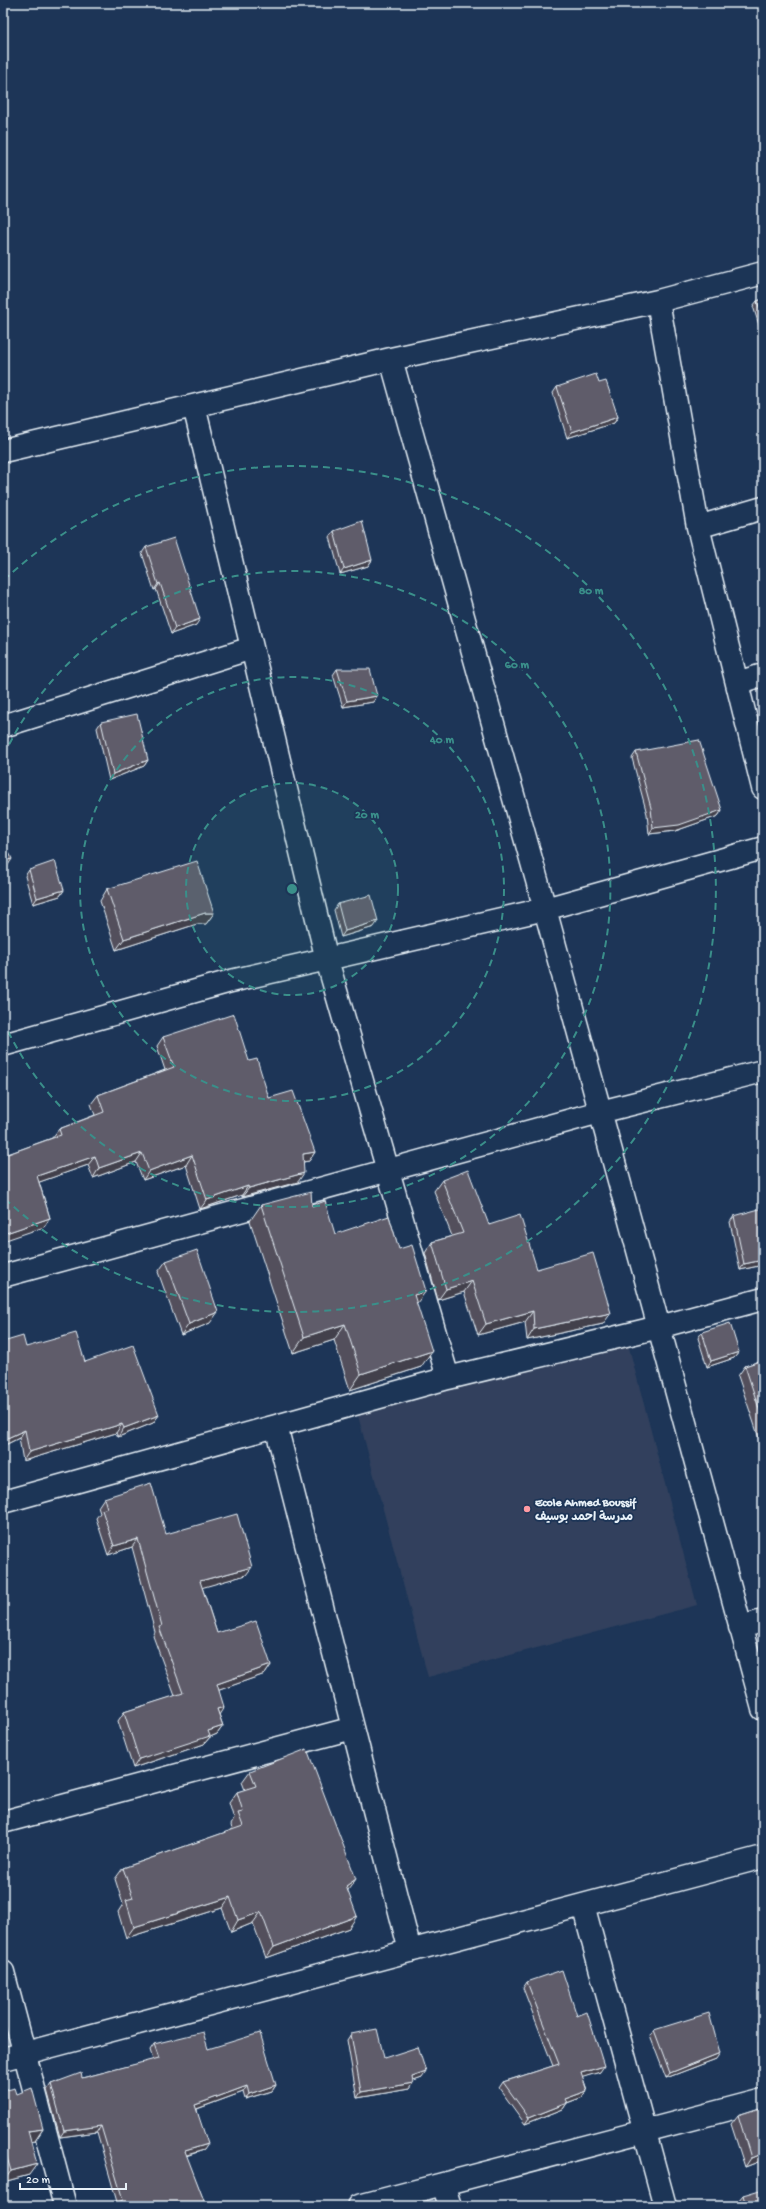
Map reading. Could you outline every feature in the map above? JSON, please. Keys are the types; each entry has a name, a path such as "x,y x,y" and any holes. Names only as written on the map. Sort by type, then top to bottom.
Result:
{"street":[{"path":"3,451 391,359 658,301 763,273"},
{"path":"658,301 698,526 763,788"},
{"path":"391,359 545,909 763,1709"},
{"path":"194,406 327,960 448,1378"},
{"path":"698,526 763,508"},
{"path":"3,726 252,648"},
{"path":"736,683 763,675"},
{"path":"3,1045 231,981 545,909 763,848"},
{"path":"3,1276 600,1112 763,1071"},
{"path":"3,1502 448,1378 659,1327 763,1299"},
{"path":"276,1426 410,1951"},
{"path":"740,1627 763,1621"},
{"path":"3,1822 352,1728"},
{"path":"3,2059 763,1857"},
{"path":"583,1905 665,2206"},
{"path":"3,1972 64,2206"},
{"path":"359,2206 763,2100"},
{"path":"443,2184 450,2206"}],"shaded area":[{"name":"Ecole Ahmed Boussif مدرسة احمد بوسيف","path":"627,1340 697,1605 428,1677 357,1412"}],"building":[{"path":"763,299 763,319 757,301"},
{"path":"596,374 599,383 606,381 618,417 572,432 557,387"},
{"path":"362,521 372,560 344,569 334,531"},
{"path":"174,538 200,619 175,628 146,547"},
{"path":"337,669 370,669 377,696 347,701"},
{"path":"137,714 148,760 113,774 101,722"},
{"path":"699,740 722,810 679,825 653,828 651,808 636,752"},
{"path":"3,839 12,859 3,861"},
{"path":"55,861 64,890 37,898 29,870"},
{"path":"197,861 214,913 205,913 124,939 107,889"},
{"path":"371,895 378,921 345,931 338,904"},
{"path":"234,1014 249,1061 257,1059 269,1098 293,1091 315,1152 303,1154 304,1173 249,1188 248,1186 207,1200 192,1155 149,1171 142,1153 99,1168 95,1156 37,1176 50,1218 3,1234 3,1136 8,1154 61,1135 59,1129 104,1112 98,1095 174,1067 163,1037"},
{"path":"468,1170 489,1225 520,1215 537,1269 593,1253 611,1313 534,1329 533,1311 486,1324 472,1281 446,1289 432,1242 463,1233 442,1180"},
{"path":"311,1192 312,1206 325,1201 335,1234 389,1216 399,1249 412,1245 426,1291 414,1295 432,1351 361,1374 345,1324 304,1337 261,1205"},
{"path":"763,1208 763,1260 744,1264 734,1216"},
{"path":"197,1250 218,1312 189,1324 166,1261"},
{"path":"730,1323 739,1352 711,1361 702,1332"},
{"path":"76,1333 85,1362 133,1345 159,1415 124,1428 122,1424 29,1452 25,1430 3,1440 3,1342 23,1336 26,1347"},
{"path":"763,1360 763,1421 745,1366"},
{"path":"151,1483 166,1534 237,1514 252,1567 200,1581 217,1633 256,1621 271,1665 217,1684 224,1707 217,1709 223,1726 208,1731 210,1736 139,1759 124,1712 183,1693 159,1627 162,1626 138,1539 114,1546 102,1510 107,1508 104,1498"},
{"path":"307,1749 356,1879 346,1886 357,1916 274,1947 261,1912 238,1920 230,1897 134,1927 126,1900 133,1898 123,1868 243,1826 238,1813 243,1812 237,1792 256,1786 250,1771"},
{"path":"562,1970 577,2016 587,2012 604,2066 581,2073 587,2091 565,2099 567,2103 529,2118 503,2082 559,2064 527,1982"},
{"path":"709,2013 720,2053 670,2073 654,2030"},
{"path":"377,2029 384,2058 418,2047 426,2072 412,2077 413,2083 361,2092 351,2034"},
{"path":"203,2032 208,2049 260,2033 276,2085 249,2094 247,2086 195,2105 208,2144 185,2151 206,2206 106,2206 123,2200 101,2126 64,2131 51,2084 81,2073 82,2078 159,2058 154,2044"},
{"path":"15,2088 17,2094 32,2088 43,2129 28,2131 37,2164 11,2171 3,2144 3,2091"},
{"path":"763,2107 763,2153 751,2158 738,2115"},
{"path":"763,2189 763,2206 746,2206 743,2195"}],"place":[{"name":"Ecole Ahmed Boussif مدرسة احمد بوسيف","path":"527,1509"}]}
